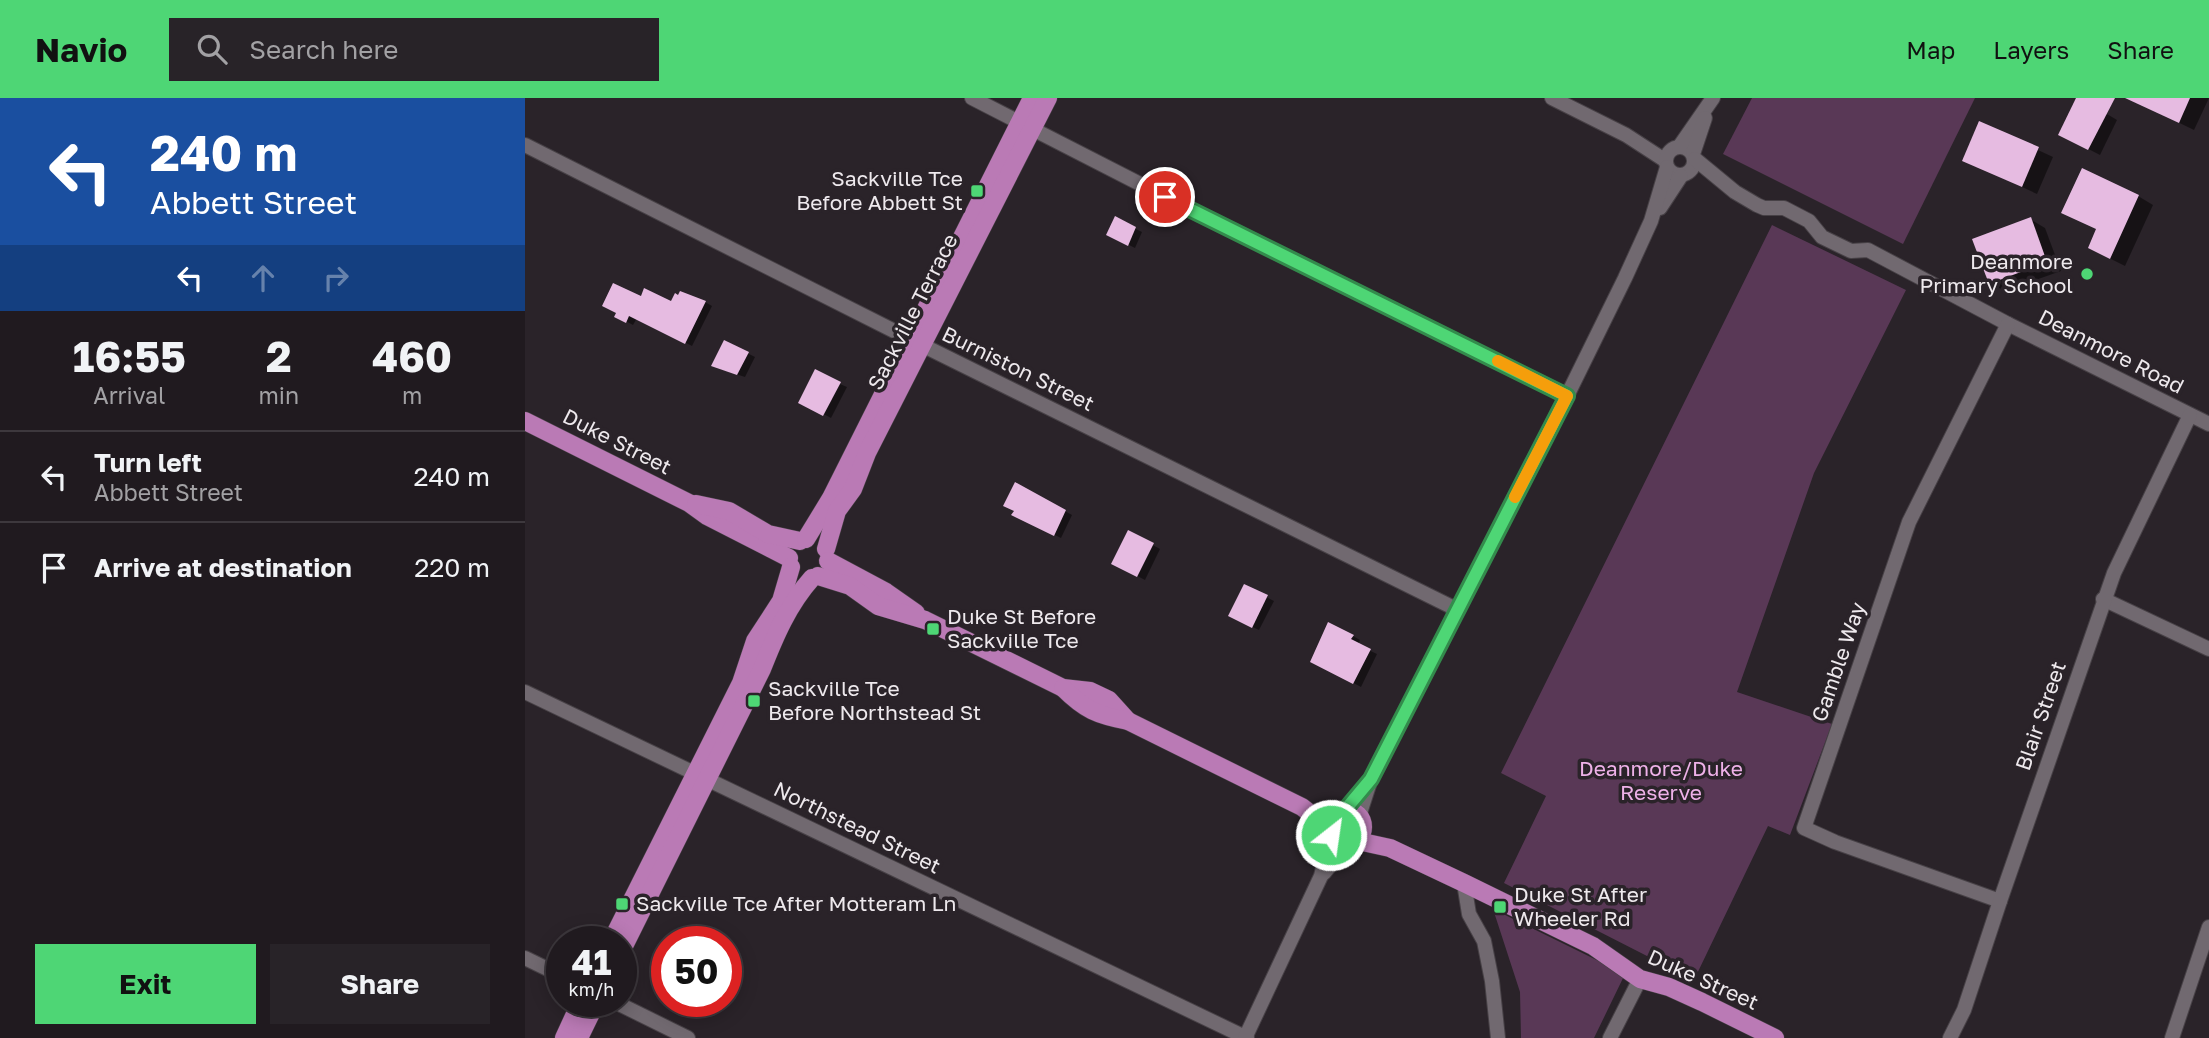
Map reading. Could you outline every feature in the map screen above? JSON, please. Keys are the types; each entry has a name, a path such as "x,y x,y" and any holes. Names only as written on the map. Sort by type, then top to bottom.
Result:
{"main road":[{"name":"Sackville Terrace","path":"1027,125 1032,98"},
{"name":"Sackville Terrace","path":"803,540 831,498 916,342 1027,125 1048,98"},
{"name":"Sackville Terrace","path":"620,926 762,669 788,610 821,566 837,511 853,489 916,342"},
{"name":"Duke Street","path":"525,421 689,503 790,563"},
{"name":"Duke Street","path":"689,503 729,511 768,534 803,540"},
{"path":"803,540 817,540 821,566 800,576 790,563 792,548 803,540"},
{"name":"Sackville Terrace","path":"633,926 701,776 741,682 755,641 778,609 790,563"},
{"name":"Duke Street","path":"821,566 878,606 925,620 1063,688 1090,691 1109,700 1128,721 1302,807 1352,825 1390,848 1593,946 1640,979 1669,987 1775,1038"},
{"name":"Duke Street","path":"1302,807 1340,843 1352,825"},
{"path":"564,1038 574,1017"},
{"path":"579,1038 589,1017"}],"street":[{"path":"972,98 1567,396"},
{"path":"1552,98 1626,135 1679,156 1692,171 1684,175 1651,221"},
{"path":"1712,101 1671,172 1719,179"},
{"name":"Burniston Street","path":"525,145 1457,609"},
{"path":"1245,1038 1321,876 1352,825 1371,779 1567,396 1651,221 1679,156"},
{"name":"Deanmore Road","path":"1679,156 1764,208 1784,208 1809,221 1822,237 1851,251 1868,250 2008,324 2209,424"},
{"name":"Gamble Way","path":"2000,901 1835,842 1804,828 1909,522 2008,324"},
{"name":"Blair Street","path":"1950,1038 1964,1010 2113,573 2190,415"},
{"path":"2103,599 2209,649"},
{"name":"Northstead Street","path":"525,692 1245,1038"},
{"path":"1321,876 1330,832"},
{"path":"1464,883 1469,915 1483,941 1492,981 1498,1038"},
{"path":"2172,1038 2209,927"},
{"path":"525,958 546,968"},
{"path":"1610,1038 1640,979"},
{"path":"637,1013 688,1038"}],"green space":[{"path":"1752,98 1975,98 1903,244 1723,154"},
{"name":"Deanmore/Duke Reserve","path":"1772,225 1906,290 1814,473 1737,692 1832,724 1790,835 1768,826 1694,980 1504,883 1546,796 1501,773"},
{"path":"1493,909 1625,974 1594,1038 1521,1038 1520,992"}],"building":[{"path":"2076,98 2115,98 2088,150 2058,135"},
{"path":"2125,98 2190,98 2179,123"},
{"path":"1979,121 2039,147 2022,187 1962,161"},
{"path":"2082,168 2139,195 2110,259 2088,248 2096,229 2061,213"},
{"path":"1115,216 1136,227 1128,246 1106,235"},
{"path":"2031,217 2047,262 1989,284 1972,239"},
{"path":"613,283 641,296 644,288 671,301 675,293 678,295 680,291 706,301 685,344 629,316 626,323 614,317 616,313 602,306"},
{"path":"724,340 749,352 737,375 711,366"},
{"path":"815,369 841,382 823,416 798,403"},
{"path":"1015,482 1066,510 1054,536 1011,515 1014,511 1003,506"},
{"path":"1128,530 1154,543 1137,577 1111,564"},
{"path":"1244,584 1268,595 1252,628 1228,616"},
{"path":"1328,622 1354,635 1351,639 1371,649 1353,684 1310,662"}],"slow traffic":[{"path":"1498,361 1567,396 1515,497"}],"place":[{"name":"Sackville Tce Before Abbett St","path":"977,191"},
{"name":"Deanmore Primary School","path":"2087,274"},
{"name":"Duke St Before Sackville Tce","path":"933,629"},
{"name":"Sackville Tce Before Northstead St","path":"754,701"},
{"name":"Sackville Tce After Motteram Ln","path":"622,904"},
{"name":"Duke St After Wheeler Rd","path":"1500,907"}],"route":[{"path":"1165,197 1567,396 1371,779 1345,810 1338,812 1331,820 1331,835"}]}
